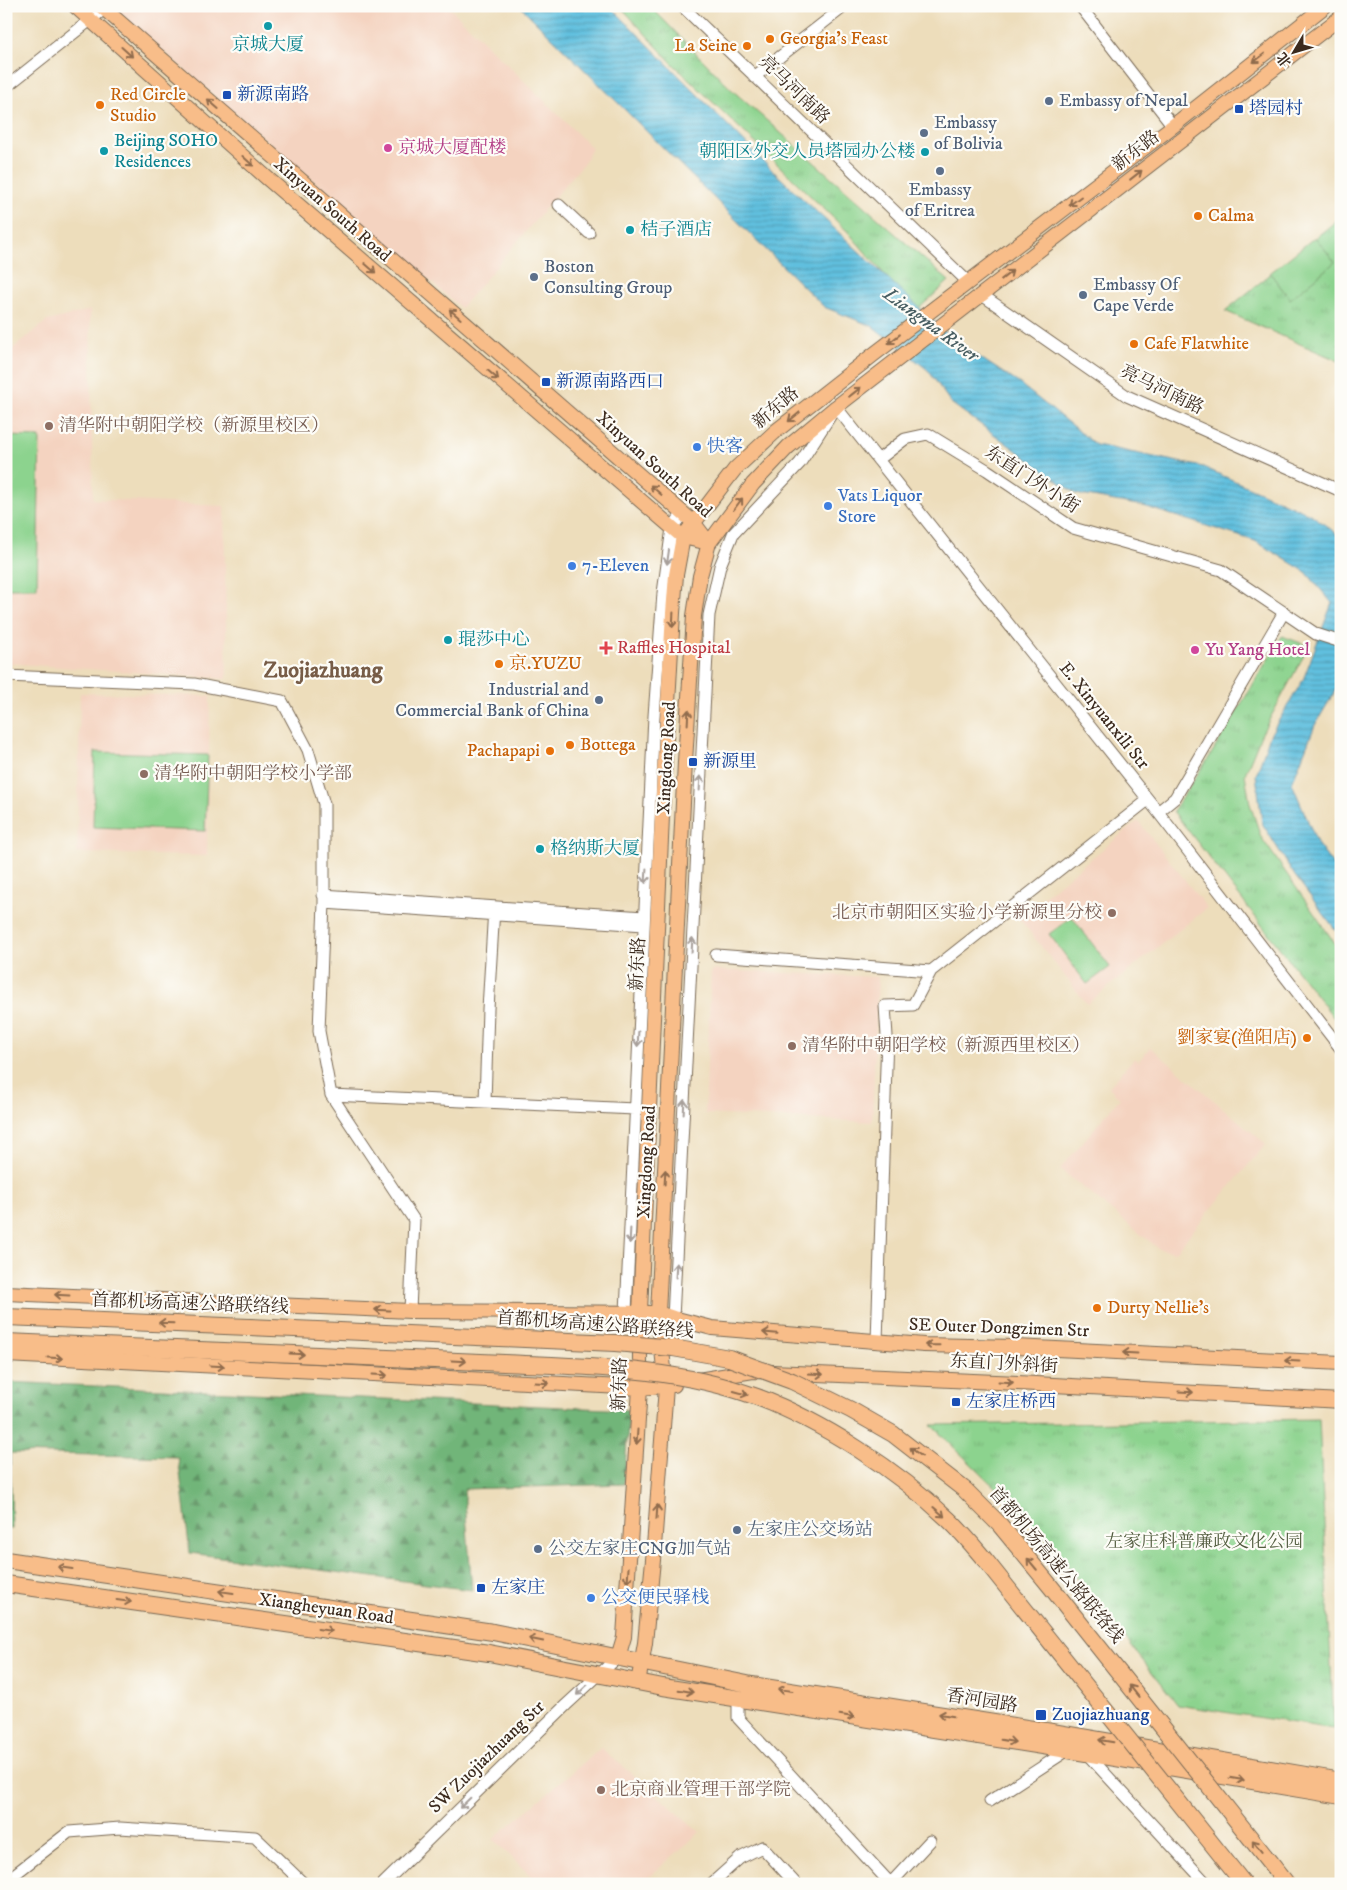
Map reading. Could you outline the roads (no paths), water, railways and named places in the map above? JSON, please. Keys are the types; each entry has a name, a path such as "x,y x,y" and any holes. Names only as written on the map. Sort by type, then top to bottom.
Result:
{"highway":[{"name":"首都机场高速公路联络线","path":"6,1317 615,1343 673,1348 729,1358 792,1381 851,1410 893,1434 965,1490 1000,1525 1058,1595 1287,1884"},
{"path":"6,1342 623,1368 703,1382 757,1397 816,1423 864,1453 913,1489 948,1520 986,1561 1244,1884"},
{"name":"Xiangheyuan Road","path":"6,1560 493,1632 618,1657"},
{"name":"Xiangheyuan Road","path":"6,1584 489,1653 638,1683"},
{"name":"香河园路","path":"618,1657 752,1685 1062,1734 1341,1781"},
{"name":"香河园路","path":"638,1683 1068,1750 1088,1755 1341,1796"}],"main road":[{"name":"Xinyuan South Road","path":"75,6 274,185 683,538 709,543"},
{"name":"新东路","path":"618,1657 624,1637 640,1388 633,1312 673,613 676,575 688,517 735,469 776,432 873,355 1173,126 1325,6"},
{"name":"Xinyuan South Road","path":"104,7 688,517 709,543"},
{"name":"新东路","path":"955,315 1341,17"},
{"name":"Xingdong Road","path":"666,1387 658,1313 685,762 694,616 700,576 709,543 753,484 788,447 885,368 955,315"},
{"name":"SE Outer Dongzimen Str","path":"6,1293 410,1311 658,1313 712,1328 924,1345 1016,1347 1341,1363"},
{"name":"东直门外斜街","path":"6,1355 640,1388 666,1387 716,1376 753,1371 1018,1383 1341,1401"},
{"path":"638,1683 653,1560 666,1387"}],"street":[{"name":"亮马河南路","path":"682,6 968,282"},
{"path":"754,77 845,6"},
{"path":"1080,6 1173,126"},
{"path":"6,87 91,20 104,7"},
{"path":"559,205 589,233"},
{"name":"亮马河南路","path":"982,295 1127,396 1341,491"},
{"path":"673,1318 709,614 720,566 734,534 800,462 836,407"},
{"name":"E. Xinyuanxili Str","path":"836,407 1158,812 1341,1049"},
{"name":"东直门外小街","path":"878,460 905,438 928,434 987,470 1074,528 1220,570 1316,634 1341,642"},
{"path":"633,1312 635,1109 653,724 663,593 672,528 688,517"},
{"path":"1158,812 1175,798 1284,612"},
{"path":"6,676 194,684 282,701 308,750 324,804 324,899 320,1031 331,1095 414,1220 410,1311"},
{"path":"877,1341 887,1036 884,1006 913,1005 931,971 1148,800"},
{"path":"324,899 644,921"},
{"path":"485,1102 494,911"},
{"path":"716,955 931,971"},
{"path":"331,1095 635,1109"},
{"name":"SW Zuojiazhuang Str","path":"383,1884 597,1675 618,1657"},
{"path":"738,1699 738,1718 890,1884 930,1841"},
{"path":"990,1801 1068,1750"},
{"path":"1088,1755 1207,1884"},
{"path":"6,1881 69,1832 120,1828 255,1837 304,1884"},
{"path":"711,1884 740,1858 762,1846 796,1884"}],"water":[{"name":"Liangma River","path":"520,6 610,6 773,171 955,341 1020,384 1096,445 1203,467 1312,515 1341,537 1341,681 1315,725 1292,783 1318,845 1341,876 1341,937 1295,876 1262,823 1256,775 1270,735 1303,680 1332,603 1306,572 1255,541 1143,506 1076,494 951,403 928,370 872,326 824,307"}],"place":[{"name":"京城大厦","path":"268,26"},
{"name":"Georgia's Feast","path":"770,39"},
{"name":"La Seine","path":"747,46"},
{"name":"新源南路","path":"227,95"},
{"name":"Embassy of Nepal","path":"1049,101"},
{"name":"Red Circle Studio","path":"100,105"},
{"name":"塔园村","path":"1239,109"},
{"name":"Embassy of Bolivia","path":"924,133"},
{"name":"京城大厦配楼","path":"388,148"},
{"name":"Beijing SOHO Residences","path":"104,151"},
{"name":"朝阳区外交人员塔园办公楼","path":"925,152"},
{"name":"Embassy of Eritrea","path":"940,171"},
{"name":"Calma","path":"1198,216"},
{"name":"桔子酒店","path":"630,230"},
{"name":"Boston Consulting Group","path":"534,277"},
{"name":"Embassy Of Cape Verde","path":"1083,295"},
{"name":"Cafe Flatwhite","path":"1134,344"},
{"name":"新源南路西口","path":"546,382"},
{"name":"清华附中朝阳学校（新源里校区）","path":"49,426"},
{"name":"快客","path":"697,447"},
{"name":"Vats Liquor Store","path":"828,506"},
{"name":"7-Eleven","path":"572,566"},
{"name":"琨莎中心","path":"448,640"},
{"name":"Raffles Hospital","path":"606,648"},
{"name":"Yu Yang Hotel","path":"1195,650"},
{"name":"京.YUZU","path":"499,664"},
{"name":"Industrial and Commercial Bank of China","path":"599,700"},
{"name":"Bottega","path":"570,745"},
{"name":"Pachapapi","path":"550,751"},
{"name":"新源里","path":"693,762"},
{"name":"清华附中朝阳学校小学部","path":"144,774"},
{"name":"格纳斯大厦","path":"540,849"},
{"name":"北京市朝阳区实验小学新源里分校","path":"1112,913"},
{"name":"劉家宴(渔阳店)","path":"1307,1038"},
{"name":"清华附中朝阳学校（新源西里校区）","path":"792,1046"},
{"name":"Durty Nellie's","path":"1097,1308"},
{"name":"左家庄桥西","path":"956,1402"},
{"name":"左家庄公交场站","path":"737,1530"},
{"name":"公交左家庄CNG加气站","path":"538,1549"},
{"name":"左家庄","path":"481,1588"},
{"name":"公交便民驿栈","path":"591,1598"},
{"name":"Zuojiazhuang","path":"1041,1715"},
{"name":"北京商业管理干部学院","path":"601,1790"}],"district":[{"name":"Zuojiazhuang","path":"323,670"}],"park label":[{"name":"左家庄科普廉政文化公园","path":"1204,1542"}]}
